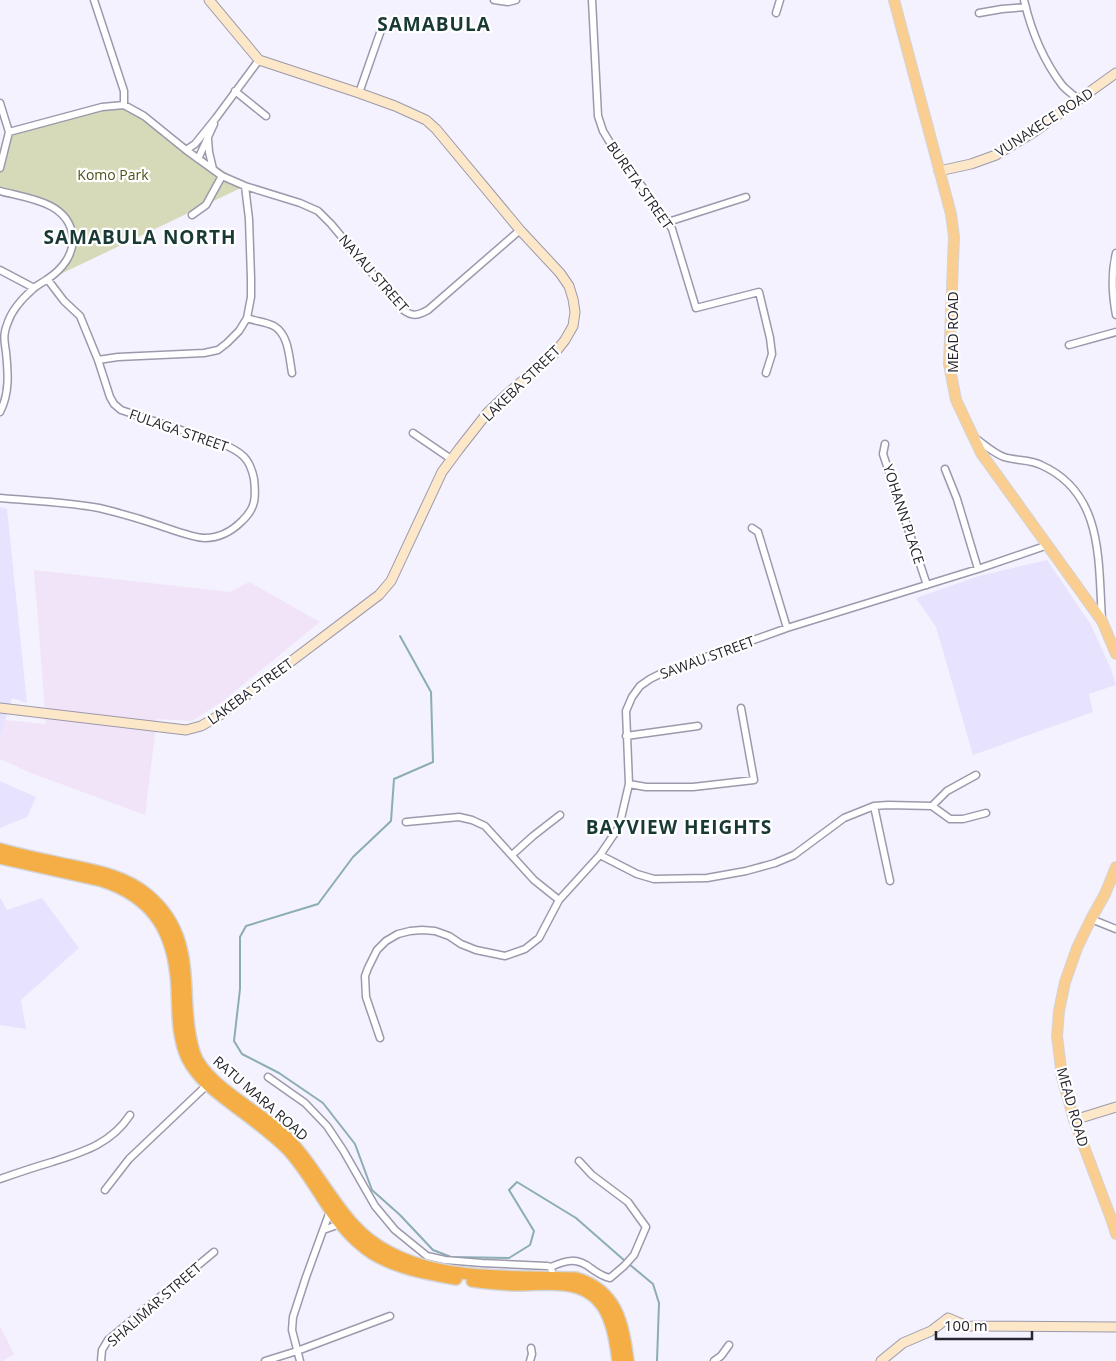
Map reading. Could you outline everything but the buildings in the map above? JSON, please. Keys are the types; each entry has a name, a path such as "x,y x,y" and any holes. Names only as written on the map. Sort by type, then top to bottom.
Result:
{"highway":[{"name":"RATU MARA ROAD","path":"0,849 98,872 128,882 144,891 158,904 171,922 180,941 185,968 191,1038 194,1054 199,1063 221,1086 278,1129 292,1143 307,1160 337,1204 366,1237 400,1258 426,1266 495,1276 552,1272 587,1281 606,1295 612,1302 620,1321 628,1361"},
{"name":"RATU MARA ROAD","path":"0,858 102,881 115,885 142,901 159,922 170,944 177,987 176,1001 180,1032 187,1057 195,1071 207,1085 287,1149 304,1170 330,1211 358,1242 373,1254 404,1268 439,1276 493,1284 562,1284 584,1290 599,1300 609,1318 613,1329 618,1361"}],"main road":[{"path":"209,0 259,60"},
{"name":"MEAD ROAD","path":"894,0 951,214 954,237 949,364 956,400 981,453 1102,621 1116,654"},
{"name":"LAKEBA STREET","path":"0,708 186,730 201,726 220,715 379,595 391,581 442,472 451,459 488,412 554,354 573,326 575,312 573,299 569,286 560,273 520,230 436,129 426,120 359,92 259,60"},
{"name":"VUNAKECE ROAD","path":"940,171 971,164 996,155 1034,132 1116,73"},
{"name":"MEAD ROAD","path":"1116,867 1105,894 1077,948 1065,982 1059,1010 1057,1036 1062,1077 1074,1120 1116,1234"},
{"path":"1074,1120 1116,1107"},
{"path":"881,1361 904,1343 931,1331 948,1318 967,1326 1116,1327"}],"street":[{"path":"9,132 102,107 124,105 124,91 94,0"},
{"path":"494,0 508,2 516,0"},
{"name":"BURETA STREET","path":"592,0 598,116 603,131 672,229 696,308 759,292 772,354 766,373"},
{"path":"776,13 780,0"},
{"path":"979,13 1025,3 1037,41 1050,68 1063,86 1079,100"},
{"path":"359,92 381,30"},
{"path":"186,150 195,144 259,60"},
{"path":"235,91 266,116"},
{"path":"0,103 9,132 0,168"},
{"name":"NAYAU STREET","path":"124,105 144,116 222,176 245,186 300,203 318,211 409,315 419,315 428,310 520,230"},
{"path":"198,159 216,118"},
{"path":"208,138 213,169"},
{"path":"192,215 206,205 222,176"},
{"path":"98,360 118,357 204,354 218,350 239,331 247,318 251,297 249,219 245,186"},
{"path":"0,191 44,203 54,208 63,215 70,225 72,235 69,258 48,280 34,288 9,320 3,335 7,391 4,405 0,412"},
{"path":"668,222 746,197"},
{"path":"1116,253 1112,275 1116,316"},
{"path":"0,270 34,288"},
{"name":"FULAGA STREET","path":"0,498 84,505 145,520 204,538 220,536 235,528 246,517 256,498 253,474 248,461 239,451 121,410 114,404 80,316 64,301 48,280"},
{"path":"247,318 274,326 283,335 288,346 292,373"},
{"path":"1069,345 1116,332"},
{"path":"413,433 451,459"},
{"path":"972,435 991,450 1004,457 1037,463 1052,470 1061,476 1081,498 1089,513 1098,552 1102,621"},
{"name":"YOHANN PLACE","path":"884,444 883,454 927,584"},
{"path":"945,469 957,499 978,569"},
{"path":"752,528 758,532 786,628"},
{"name":"SAWAU STREET","path":"380,1038 366,996 365,976 378,950 386,941 410,930 435,931 476,950 505,956 525,949 539,938 559,900 600,855 619,826 629,784 626,711 632,696 640,686 664,672 786,628 978,569 1048,545"},
{"path":"629,784 646,787 693,787 754,780 741,708"},
{"path":"626,736 698,726"},
{"path":"932,806 948,791 976,775"},
{"path":"874,806 890,881"},
{"path":"600,855 637,874 654,879 707,878 728,875 775,863 794,855 844,818 874,806 932,806 950,819 963,819 986,813"},
{"path":"512,855 560,815"},
{"path":"406,822 459,818 472,820 485,826 534,880 559,900"},
{"path":"1091,919 1116,929"},
{"path":"268,1077 305,1104 327,1126 375,1206 395,1230 427,1256 445,1260 547,1266 552,1272 562,1262 575,1260 610,1278 634,1255 646,1227 628,1202 592,1175 579,1162"},
{"path":"105,1190 129,1159 207,1085"},
{"path":"0,1179 93,1147 117,1132 130,1115"},
{"path":"300,1361 292,1330 293,1317 330,1211"},
{"path":"324,1229 340,1224"},
{"name":"SHALIMAR STREET","path":"101,1361 102,1350 108,1340 214,1252"},
{"path":"265,1361 390,1316"},
{"path":"714,1361 721,1356 729,1345"},
{"path":"530,1361 531,1348"}],"shaded area":[{"path":"0,507 7,509 27,703 12,698 0,737"},
{"path":"1047,560 1091,625 1111,669 1116,685 1089,694 1093,712 973,755 936,627 916,598 979,576"},
{"path":"34,570 230,592 249,582 320,622 223,701 192,721 157,719 145,815 31,773 0,759 0,737 5,720 46,724"},
{"path":"0,781 36,797 27,817 0,828"},
{"path":"0,897 7,910 42,898 79,948 21,1000 26,1029 0,1025"},
{"path":"0,1326 14,1354 3,1361 0,1361"}],"green space":[{"name":"Komo Park","path":"124,100 245,186 48,280 70,259 72,235 57,212 0,191 0,166 10,133"}],"waterway":[{"path":"400,636 431,692 433,762 394,779 391,821 353,857 318,904 246,926 240,937 240,989 234,1041 242,1054 279,1073 323,1103 355,1144 372,1190 400,1215 433,1250 451,1257 509,1258 530,1245 534,1231 509,1190 517,1182 576,1218 625,1261"},
{"path":"629,1264 653,1284 659,1303 657,1361"}],"district":[{"name":"SAMABULA","path":"434,24"},
{"name":"SAMABULA NORTH","path":"140,237"},
{"name":"BAYVIEW HEIGHTS","path":"679,827"}]}
